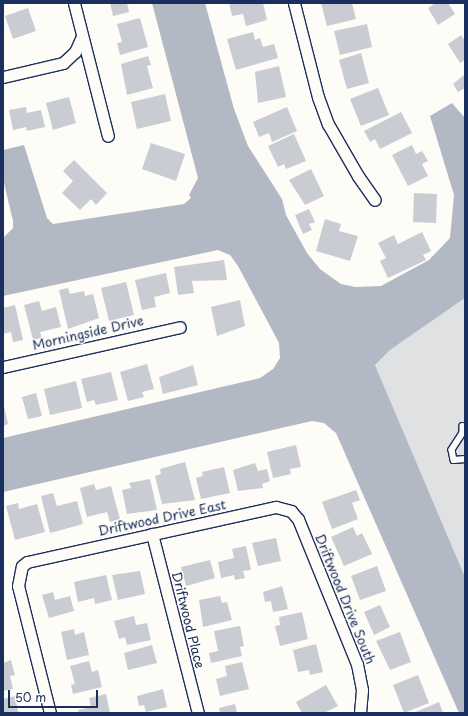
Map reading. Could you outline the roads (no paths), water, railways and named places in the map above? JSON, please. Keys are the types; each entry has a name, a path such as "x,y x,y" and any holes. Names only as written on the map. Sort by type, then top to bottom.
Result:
{"street":[{"path":"74,3 108,136"},
{"path":"294,3 318,97 328,124 358,176 375,200"},
{"path":"3,77 63,63 75,52 82,36"},
{"name":"Morningside Drive","path":"3,367 180,326"},
{"name":"Driftwood Drive East","path":"50,713 18,586 19,571 27,562 276,507 291,511 298,519"},
{"name":"Driftwood Drive South","path":"298,519 357,664 362,690 360,713"},
{"name":"Driftwood Place","path":"152,534 198,713"}],"lane":[{"path":"463,426 463,433 452,450 454,460 465,459"}]}
